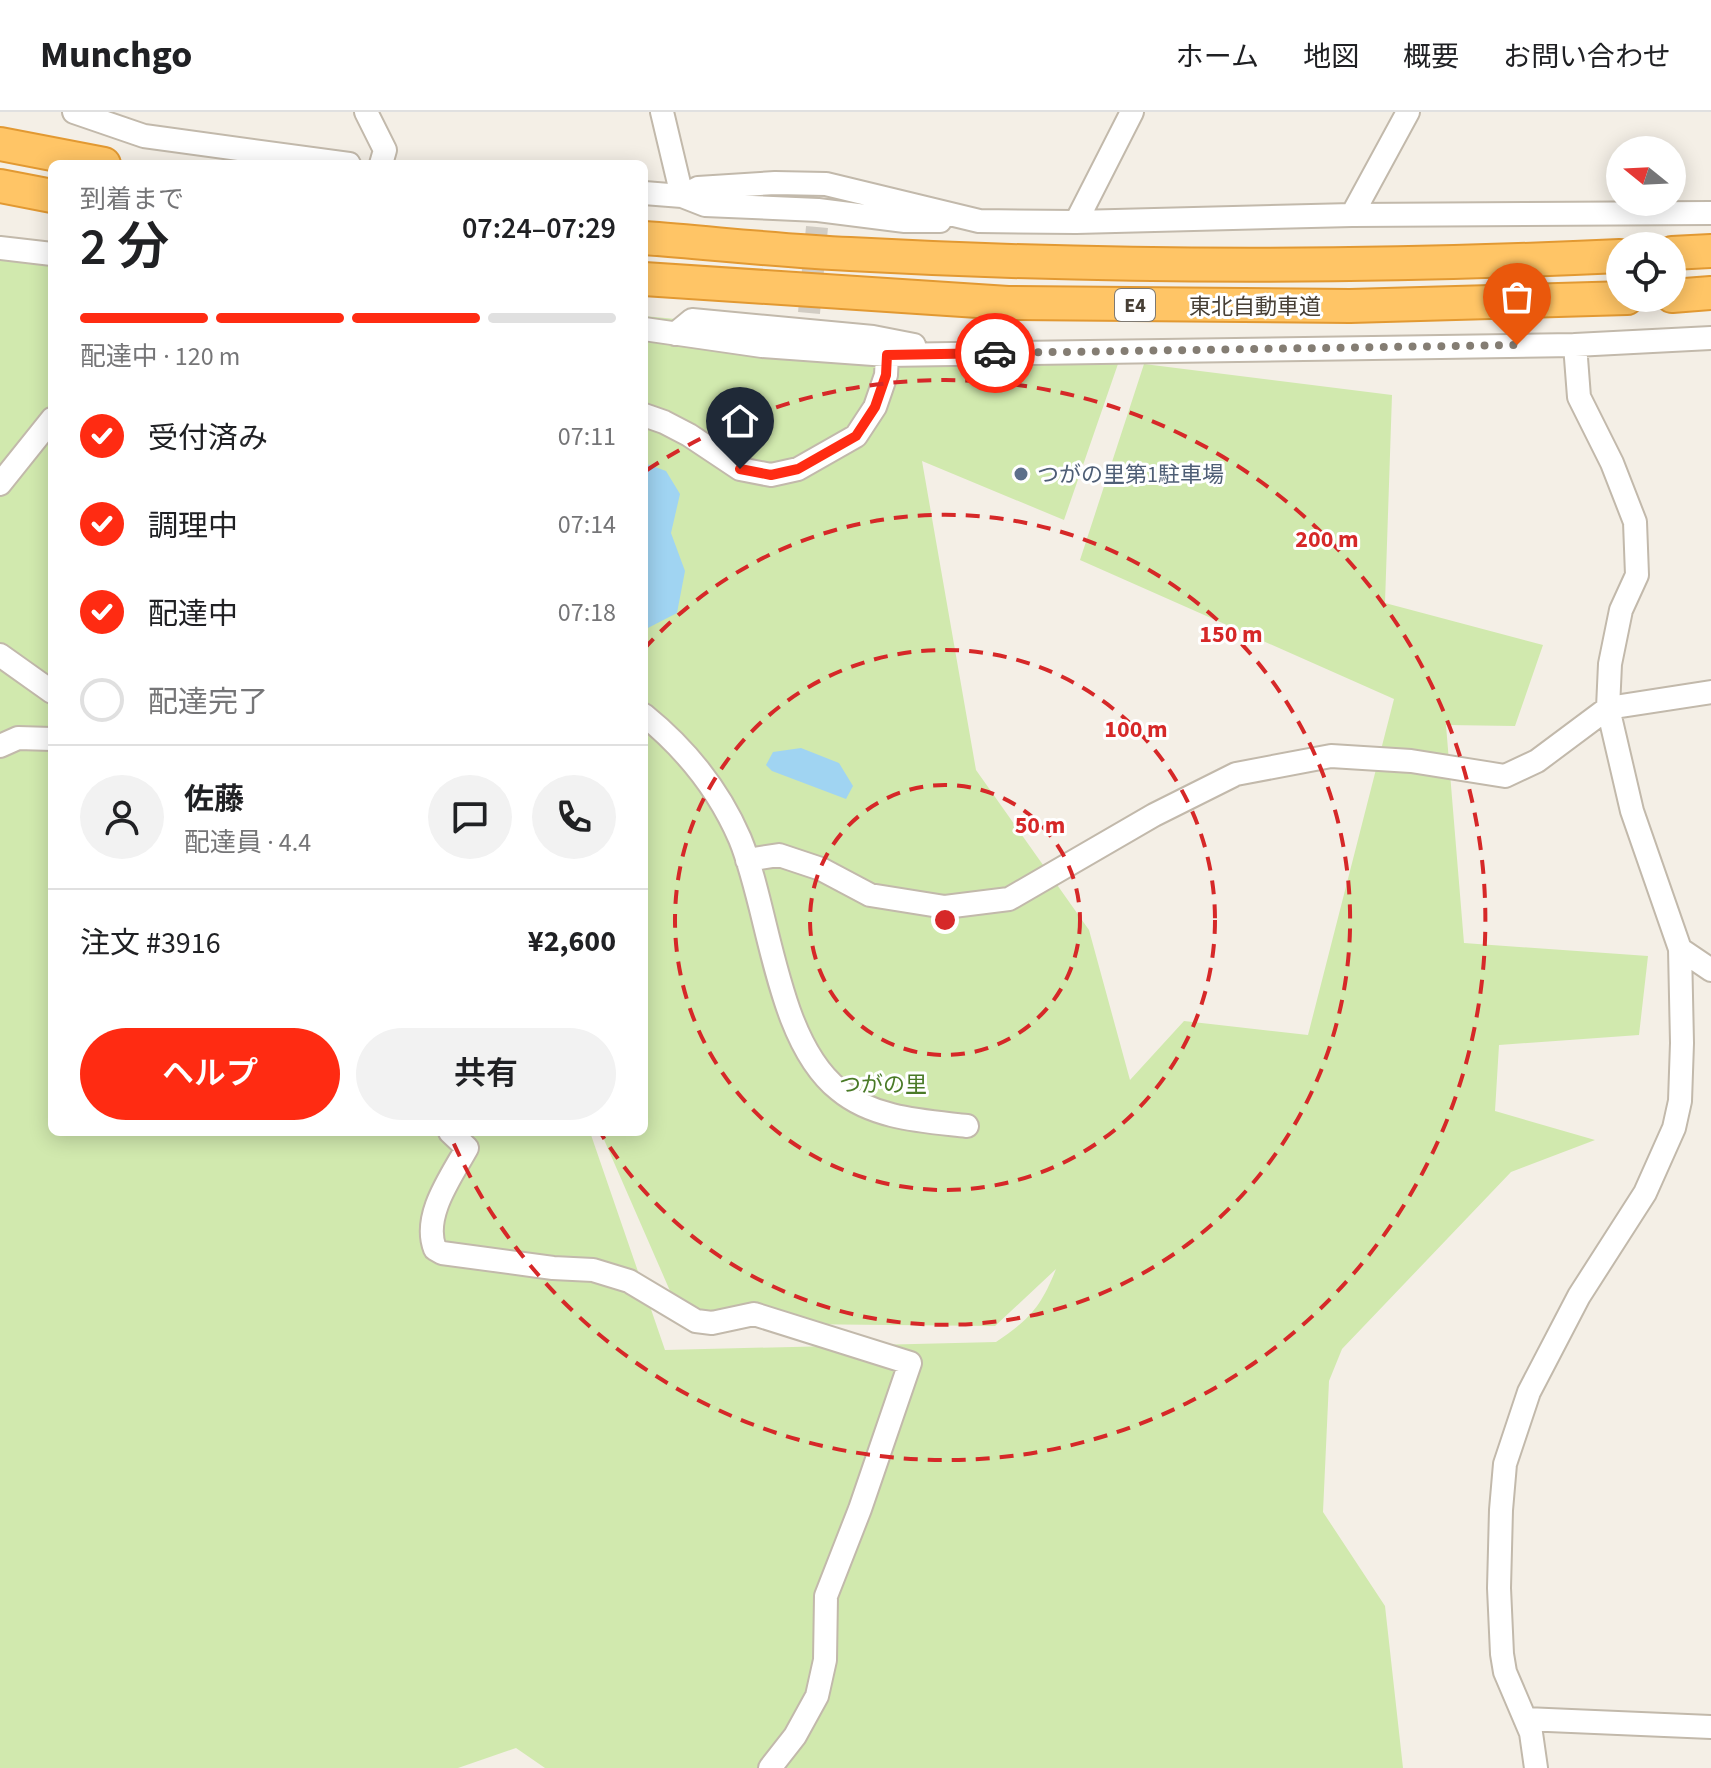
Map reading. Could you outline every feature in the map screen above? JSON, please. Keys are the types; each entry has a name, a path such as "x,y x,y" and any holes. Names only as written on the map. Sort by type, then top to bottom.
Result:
{"highway":[{"path":"0,144 83,160"},
{"path":"0,186 48,195"},
{"name":"東北自動車道","path":"648,238 846,254 1224,266 1463,263 1606,257"},
{"path":"1686,252 1711,251"},
{"name":"東北自動車道","path":"648,279 845,294 1069,304 1350,306 1606,299"},
{"path":"1686,295 1711,293"}],"street":[{"path":"74,112 144,136 320,160"},
{"path":"366,112 385,150 382,160"},
{"path":"662,112 682,196"},
{"path":"1076,222 1132,112"},
{"path":"1352,215 1408,112"},
{"path":"682,196 698,188 775,183 826,184 979,221"},
{"path":"648,193 682,196 705,205 818,218 905,221 1076,222 1352,215 1711,213"},
{"path":"0,248 48,254"},
{"path":"675,334 692,320 808,322 959,354"},
{"path":"648,330 762,346 887,355 1575,345 1711,338"},
{"path":"1536,1768 1531,1733 1505,1672 1501,1642 1499,1588 1505,1464 1529,1392 1579,1296 1645,1193 1674,1128 1680,1101 1682,1043 1680,949 1632,811 1608,708 1610,664 1621,610 1637,575 1635,522 1612,463 1579,397 1575,345"},
{"path":"648,416 689,435 740,469 771,475 798,469 856,436 875,407 886,375 887,355"},
{"path":"0,484 48,424"},
{"path":"0,655 48,689"},
{"path":"747,860 779,855 821,869 870,895 945,907 1009,899 1154,815 1236,774 1331,756 1411,761 1505,776 1537,761 1608,708 1711,692"},
{"path":"648,718 674,740 698,767 724,805 747,860 788,1005 818,1071 840,1092 870,1108 905,1118 967,1126"},
{"path":"0,746 18,738 48,739"},
{"path":"1680,949 1711,970"},
{"path":"454,1136 467,1148 433,1219 430,1237 435,1249 442,1253 553,1268 593,1270 629,1281 696,1321 712,1323 754,1314 910,1363 860,1509 826,1596 825,1660 817,1696 795,1736 770,1768"},
{"path":"1525,1719 1711,1727"}],"green space":[{"name":"つがの里","path":"0,254 48,259 48,1136 591,1136 665,1350 996,1342 1033,1312 1056,1269 995,1326 684,1323 602,1136 648,1136 648,316 1119,361 1064,520 922,461 976,770 1089,930 1130,1080 1184,1021 1308,1035 1394,699 1080,560 1144,364 1392,395 1385,603 1543,645 1515,726 1446,725 1464,943 1648,956 1639,1035 1499,1045 1495,1111 1595,1140 1511,1172 1342,1349 1329,1381 1323,1512 1385,1606 1403,1768 545,1768 516,1748 458,1768 0,1768"}],"water":[{"path":"648,464 666,471 680,494 671,533 685,571 677,613 648,628"},
{"path":"801,748 839,763 853,786 846,799 772,771 766,765 773,752"}],"tunnel":[{"path":"809,313 817,227"}],"way so far":[{"path":"995,353 1517,345"}],"place":[{"name":"つがの里第1駐車場","path":"1021,474"}],"route":[{"path":"740,469 771,475 798,469 856,436 875,407 886,375 887,355 995,353"}]}
